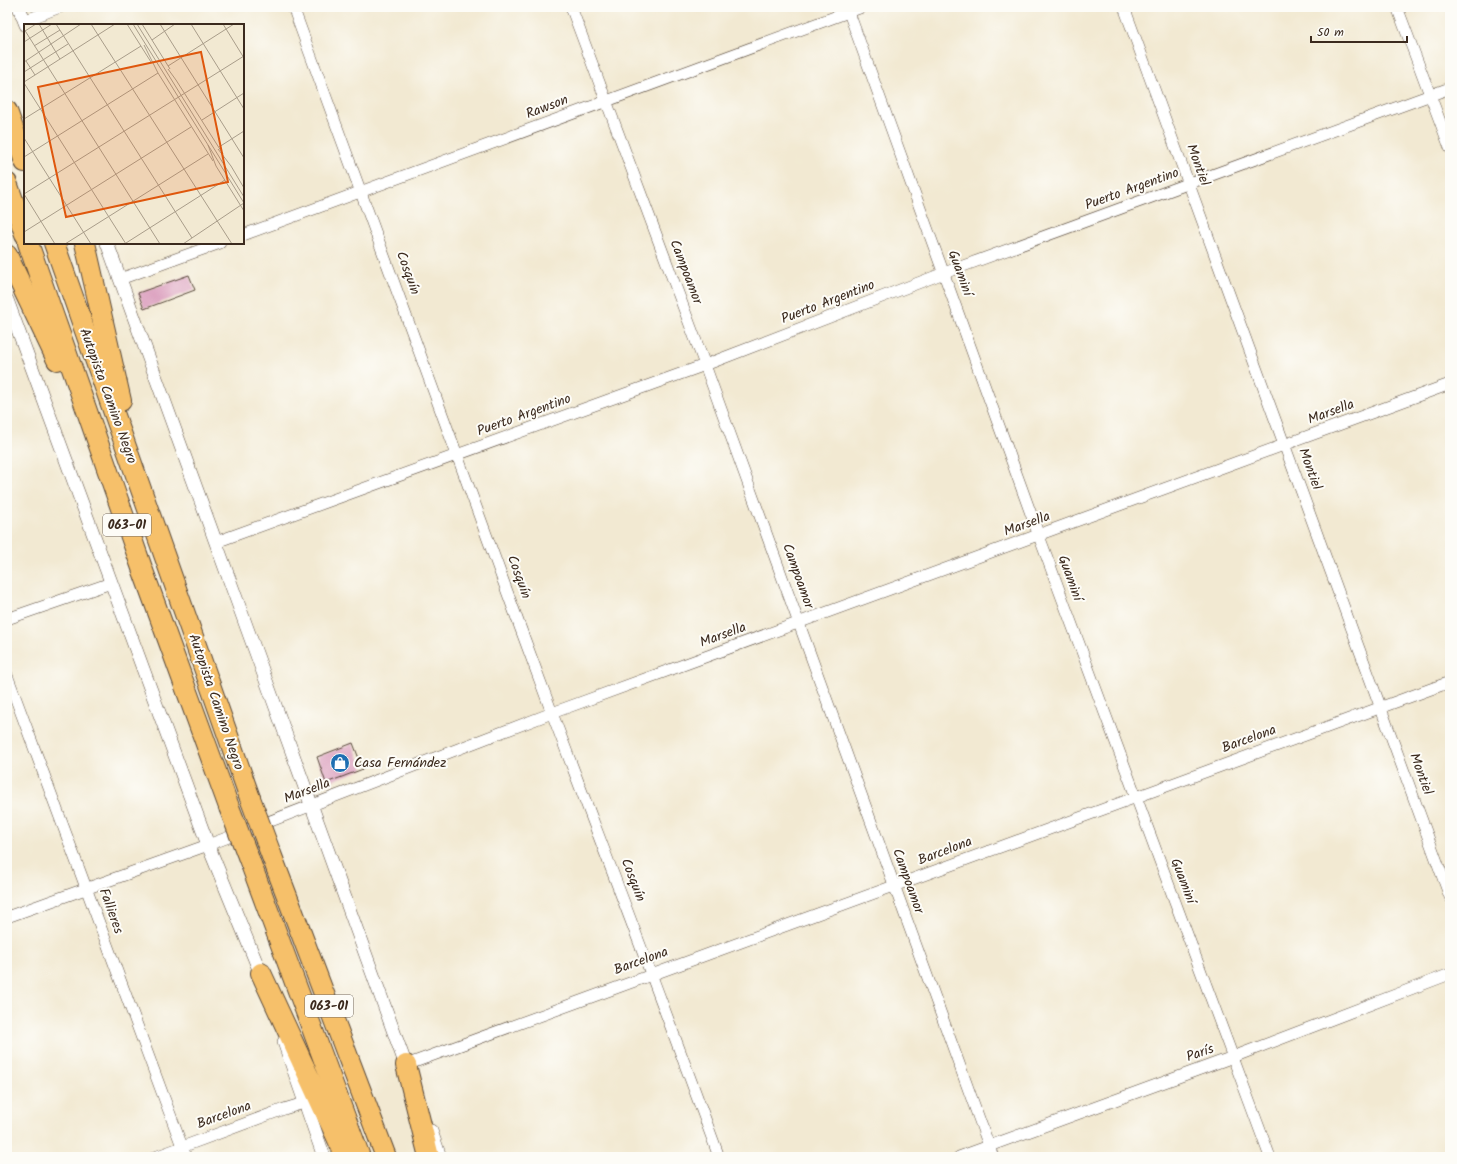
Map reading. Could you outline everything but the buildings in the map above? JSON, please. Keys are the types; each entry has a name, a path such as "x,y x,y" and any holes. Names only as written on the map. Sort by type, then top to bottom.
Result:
{"highway":[{"path":"7,111 24,159"},
{"path":"7,183 24,231"},
{"name":"Autopista Camino Negro","path":"28,244 143,571 360,1157"},
{"name":"Autopista Camino Negro","path":"54,244 250,798 386,1157"},
{"path":"86,244 139,483"},
{"path":"7,255 64,376 115,510 143,571"},
{"path":"261,973 346,1157"},
{"path":"406,1065 429,1157"}],"street":[{"path":"19,7 25,23 60,7"},
{"name":"Cosquín","path":"293,7 363,192 552,713 652,973 719,1157"},
{"name":"Campoamor","path":"571,7 705,365 993,1157"},
{"name":"Rawson","path":"244,235 363,192 848,9 862,7"},
{"name":"Montiel","path":"1124,7 1450,897"},
{"path":"1397,7 1450,148"},
{"name":"Guaminí","path":"848,9 1039,536 1270,1157"},
{"name":"Puerto Argentino","path":"216,542 705,365 944,273 1450,88"},
{"path":"107,244 440,1157"},
{"path":"120,279 217,244"},
{"path":"7,300 10,322 112,583 208,845 261,973 304,1103 324,1157"},
{"name":"Marsella","path":"7,917 208,845 552,713 1039,536 1450,384"},
{"path":"7,619 112,583"},
{"name":"Fallieres","path":"7,675 184,1152"},
{"name":"Barcelona","path":"406,1065 652,973 1450,682"},
{"name":"París","path":"959,1157 1233,1057 1450,974"},
{"name":"Barcelona","path":"155,1157 184,1152 284,1109 304,1103"}],"place":[{"name":"Casa Fernández","path":"340,763"}]}
